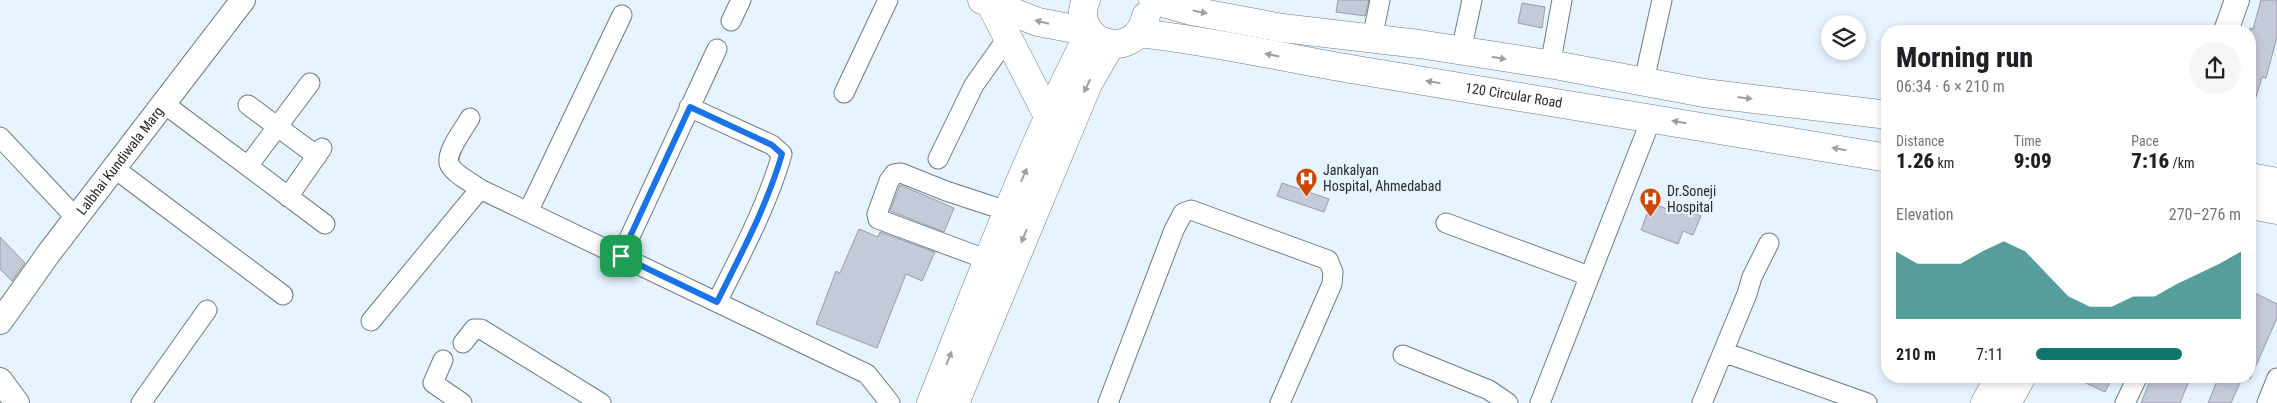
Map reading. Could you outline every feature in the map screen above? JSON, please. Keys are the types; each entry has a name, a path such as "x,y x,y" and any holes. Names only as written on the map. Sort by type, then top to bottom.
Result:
{"main road":[{"path":"1086,0 1083,13 1085,23 1101,38"},
{"path":"986,1 1038,22 1122,44 1139,33 1144,24 1146,15 1143,0"},
{"path":"1152,0 1192,11 1282,28 1461,51 1704,92 1881,114"},
{"path":"986,1 1008,36 1049,118"},
{"name":"120 Circular Road","path":"1139,33 1188,38 1293,59 1652,117 1881,157"},
{"path":"951,402 988,260 1007,211 1068,75 1101,38"},
{"path":"951,402 1088,84 1101,38"},
{"path":"2256,178 2277,182"},
{"path":"2256,206 2277,210"},
{"path":"1985,403 1996,383"},
{"path":"2007,403 2018,383"}],"street":[{"name":"Lalbhai Kundiwala Marg","path":"0,322 76,218 243,0"},
{"path":"731,22 741,0"},
{"path":"844,93 888,0"},
{"path":"1372,39 1380,0"},
{"path":"1461,51 1472,0"},
{"path":"1550,66 1562,0"},
{"path":"1644,81 1662,0"},
{"path":"2228,25 2237,0"},
{"path":"528,212 622,15"},
{"path":"938,159 974,85 1008,36"},
{"path":"621,256 717,49"},
{"path":"248,166 310,83"},
{"path":"163,103 325,224"},
{"path":"248,105 277,127 319,152 288,197"},
{"path":"690,107 772,145 782,154 775,180 717,302"},
{"path":"1540,403 1652,117"},
{"path":"470,118 451,149 448,159 451,167 480,189 867,374 890,403"},
{"path":"0,137 76,218"},
{"path":"114,168 283,295"},
{"path":"988,260 878,219 877,214 889,181 894,174 901,173 946,191 1007,211"},
{"path":"371,321 480,189"},
{"path":"1108,403 1174,230 1184,213 1191,210 1328,260 1333,272 1332,284 1280,403"},
{"path":"1446,223 1589,276"},
{"path":"1702,403 1724,352 1752,277 1769,243"},
{"path":"141,403 206,310"},
{"path":"463,343 474,329 481,329 601,403"},
{"path":"1724,352 1867,403"},
{"path":"1403,355 1489,390 1508,403"},
{"path":"444,360 435,375 433,383 462,403"},
{"path":"2267,403 2277,378"},
{"path":"0,380 17,403"},
{"path":"2124,403 2134,383"}],"building":[{"path":"1338,0 1369,0 1365,16 1336,12"},
{"path":"2261,0 2277,0 2277,37 2266,78 2262,77 2256,97 2256,25 2254,25"},
{"path":"1522,3 1545,7 1542,28 1518,23"},
{"path":"1282,183 1329,199 1324,212 1277,196"},
{"path":"900,185 954,208 944,232 890,211"},
{"path":"1651,203 1681,214 1683,209 1701,216 1693,235 1683,231 1678,244 1641,230"},
{"path":"859,229 878,237 880,232 935,252 922,281 906,274 877,348 816,324 836,271 840,273"},
{"path":"0,237 25,263 12,281 0,269"},
{"path":"2256,294 2277,304 2277,318 2256,365"},
{"path":"2086,383 2110,383 2105,392"},
{"path":"2149,383 2188,383 2180,403 2141,403"},
{"path":"2216,383 2240,383 2231,403 2208,403"}],"place":[{"name":"Jankalyan Hospital, Ahmedabad","path":"1307,197"},
{"name":"Dr.Soneji Hospital","path":"1651,218"}],"route":[{"path":"690,107 772,145 782,154 775,180 717,302 621,256 690,107"}]}
